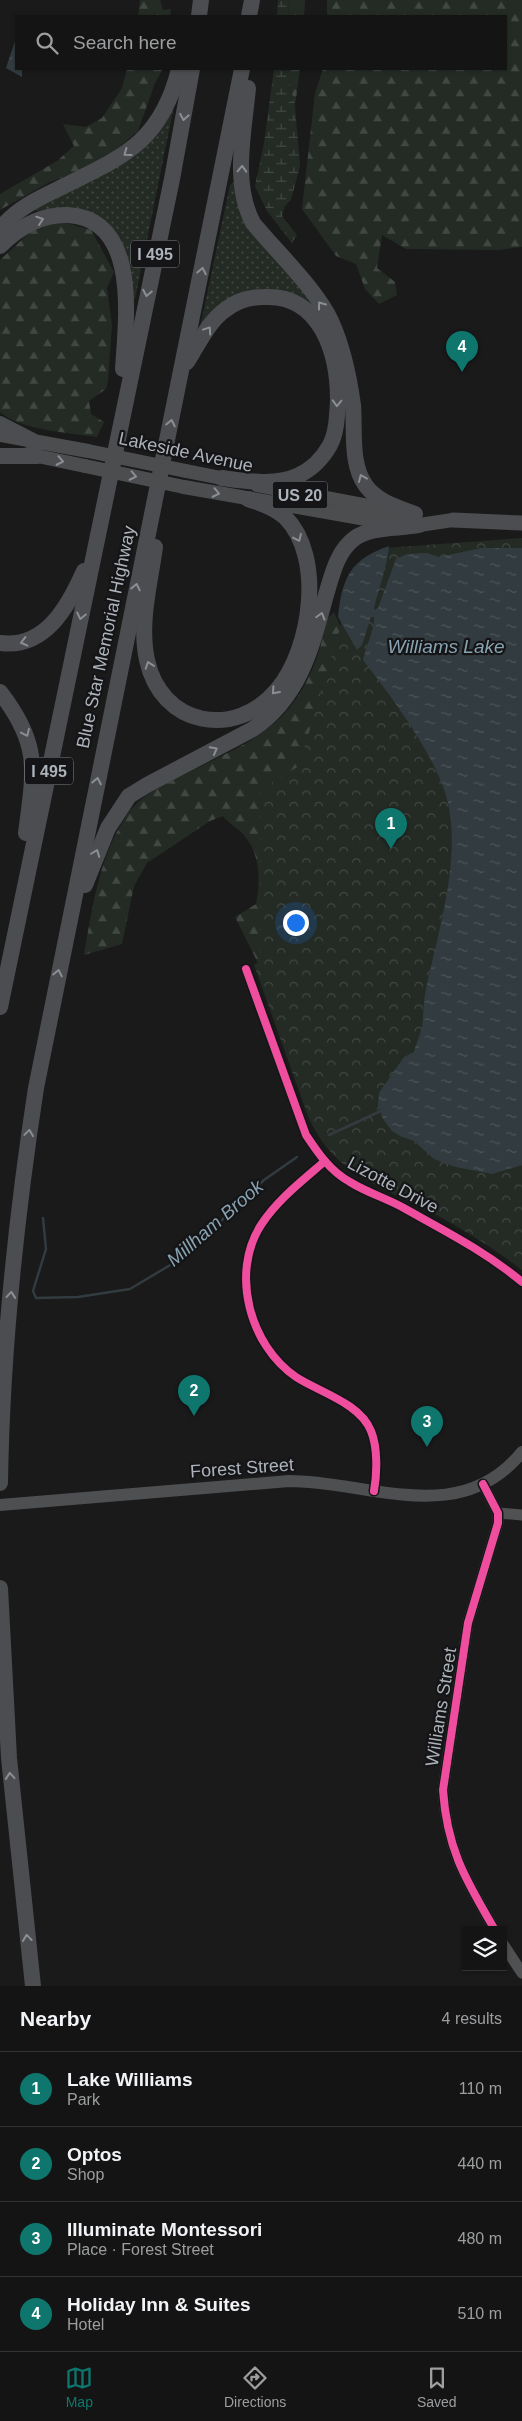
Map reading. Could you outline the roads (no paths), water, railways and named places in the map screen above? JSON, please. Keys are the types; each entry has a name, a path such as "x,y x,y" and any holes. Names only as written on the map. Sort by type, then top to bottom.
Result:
{"highway":[{"path":"249,15 252,0"},
{"path":"256,15 258,0"},
{"path":"0,229 16,213 34,200 109,164 141,142 162,112 179,70"},
{"name":"Blue Star Memorial Highway","path":"0,1007 118,440 192,70"},
{"name":"Blue Star Memorial Highway","path":"0,1483 6,1349 23,1183 36,1088 242,70"},
{"path":"250,70 241,173 246,208 253,223 319,302 333,325 347,370 353,407 357,459 362,482 380,499 417,519"},
{"path":"0,246 27,224 48,217 64,215 91,221 99,226 112,242 124,273 126,297 118,440"},
{"path":"182,371 219,315 230,306 251,298 275,297 298,304 317,321 330,346 336,374 337,413 333,438 320,459 302,474 289,479 260,481 222,478"},
{"path":"0,424 35,449"},
{"path":"0,456 35,449"},
{"path":"153,505 156,539 144,636 147,663 159,688 177,708 197,719 215,721 246,713 268,699 277,690 294,659 308,612 310,590 308,571 302,546 295,530 280,514 248,499"},
{"path":"64,949 99,847 123,803 147,785 267,720 289,696 303,670 341,554 356,538 363,534 417,519"},
{"name":"Lakeside Avenue","path":"453,520 522,522"},
{"path":"0,643 19,644 30,641 49,627 80,580 98,534"},
{"path":"0,692 19,719 28,737 32,766 24,852 4,985"},
{"path":"0,1588 8,1758 33,1986"}],"main road":[{"name":"Lakeside Avenue","path":"0,435 85,466 184,487 365,520 453,520"},
{"name":"Lakeside Avenue","path":"0,449 88,451 417,519"},
{"path":"483,1484 522,1452"},
{"name":"Forest Street","path":"0,1504 289,1481 313,1482 422,1497 453,1493 483,1484"}],"street":[{"name":"Lizotte Drive","path":"246,969 306,1135 324,1161 348,1182 396,1204 446,1231 496,1261 522,1282"},
{"path":"324,1161 273,1207 260,1226 252,1243 247,1262 247,1297 253,1318 264,1343 279,1364 296,1377 353,1410 372,1431 376,1477 374,1491"},
{"path":"483,1484 498,1513 522,1515"},
{"name":"Williams Street","path":"493,1926 474,1896 455,1855 445,1810 444,1790 468,1623 494,1538 498,1513"},
{"path":"507,1950 522,1973"}],"water":[{"path":"15,41 15,70 22,70 22,77 6,68"},
{"name":"Williams Lake","path":"389,546 375,610 378,608 396,559 407,554 427,553 439,557 481,548 522,548 522,1165 492,1174 456,1167 434,1159 414,1141 392,1131 383,1119 378,1105 379,1093 404,1057 414,1052 421,1030 425,994 442,921 452,848 448,803 434,766 412,728 363,660 372,632 374,617 371,617 362,645 357,650 338,617 342,591 351,571 366,557"}],"waterway":[{"name":"Millham Brook","path":"329,1135 383,1110"},
{"name":"Millham Brook","path":"43,1218 46,1249 33,1291 36,1298 78,1297 130,1289 182,1258 264,1180 297,1157"}],"place":[{"name":"Holiday Inn & Suites","path":"462,372"},
{"name":"Lake Williams","path":"391,849"},
{"name":"Optos","path":"194,1416"},
{"name":"Illuminate Montessori","path":"427,1447"}]}
